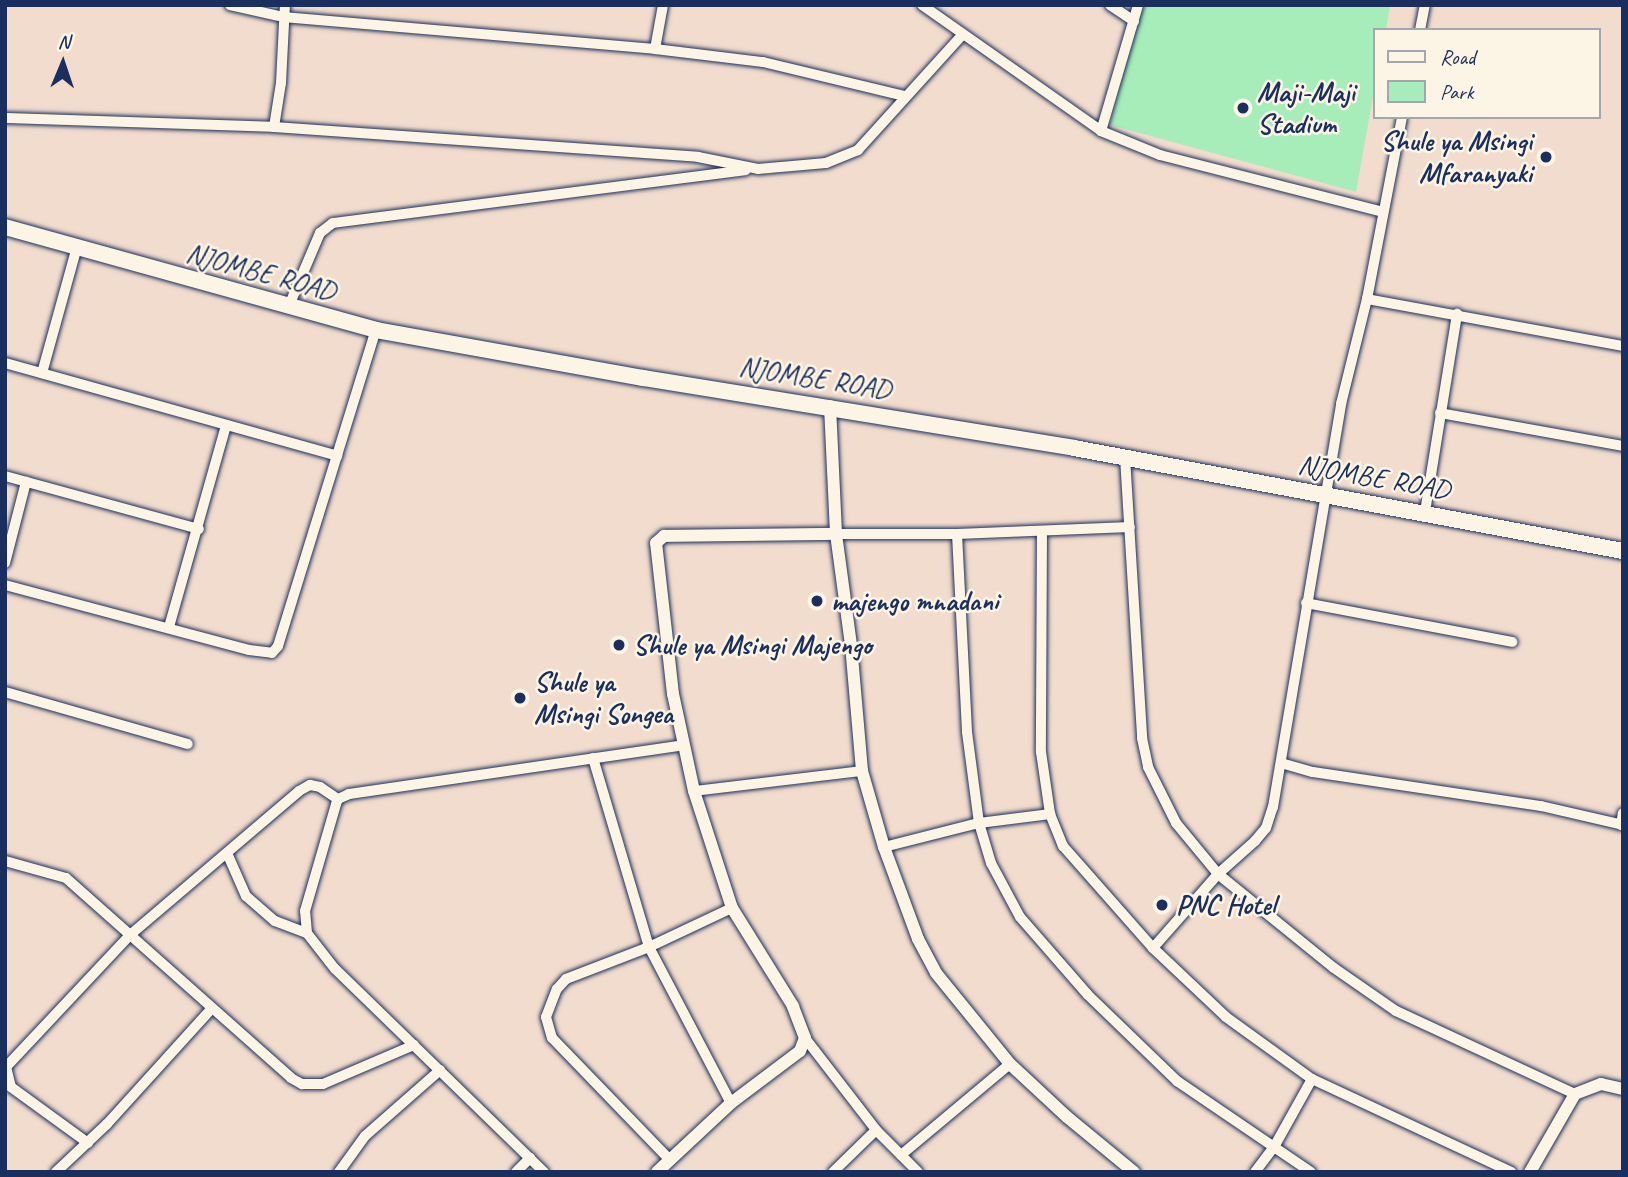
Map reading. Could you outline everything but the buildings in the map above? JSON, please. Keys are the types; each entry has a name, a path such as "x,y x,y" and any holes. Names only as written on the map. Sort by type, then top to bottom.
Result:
{"highway":[{"name":"NJOMBE ROAD","path":"5,227 376,330 643,378 830,406 1125,457 1623,551"}],"street":[{"path":"230,5 283,17 655,49 763,62 905,96"},
{"path":"274,127 281,83 285,5"},
{"path":"655,49 663,5"},
{"path":"922,5 1101,131 1160,155 1383,212"},
{"path":"1110,5 1134,22"},
{"path":"1101,131 1138,5"},
{"path":"1420,28 1425,5"},
{"path":"288,307 320,233 334,223 354,218 826,163 851,154 872,138 905,96 963,34"},
{"path":"5,118 274,127 698,156 758,169"},
{"path":"1153,948 1218,874 1243,854 1266,828 1281,763 1341,404 1367,299 1402,119"},
{"path":"42,373 77,247"},
{"path":"1367,299 1623,346"},
{"path":"1424,512 1457,314"},
{"path":"5,585 248,650 272,653 278,646 376,330"},
{"path":"5,363 337,456"},
{"path":"830,406 836,534 851,645 862,771 884,847 918,939 936,973 1010,1064 1067,1117 1134,1172"},
{"path":"1440,414 1623,446"},
{"path":"169,627 199,529 226,425"},
{"path":"1125,457 1140,701 1148,767 1176,823 1218,874 1334,968 1396,1012 1575,1094"},
{"path":"5,476 199,529"},
{"path":"5,563 26,482"},
{"path":"918,1172 876,1130 805,1038 793,1006 732,908 694,791 683,745 671,681 656,543 664,537 957,534 1130,527"},
{"path":"1042,531 1041,752 1050,814 1063,846 1153,948 1226,1017 1312,1079 1511,1172"},
{"path":"957,534 967,732 979,823 991,863 1020,917 1046,950 1136,1044 1177,1081 1311,1172"},
{"path":"1306,603 1512,642"},
{"path":"5,692 188,744"},
{"path":"307,933 305,911 338,799 349,794 683,745"},
{"path":"593,758 649,947 731,1103"},
{"path":"1281,763 1313,772 1541,806 1622,825 1623,813"},
{"path":"694,791 862,771"},
{"path":"88,1143 10,1087 6,1067 130,935 306,786 320,787 338,799"},
{"path":"884,847 979,823 1050,814"},
{"path":"227,853 246,896 275,921 307,933 335,969 544,1172"},
{"path":"5,861 66,878 291,1078 302,1084 323,1084 414,1045"},
{"path":"669,1159 552,1038 546,1017 556,989 566,979 649,947 732,908"},
{"path":"56,1172 88,1143 212,1008"},
{"path":"657,1172 731,1103 800,1051 805,1038"},
{"path":"901,1155 1010,1064"},
{"path":"339,1172 365,1136 440,1070"},
{"path":"1255,1172 1274,1147 1312,1079"},
{"path":"1530,1172 1575,1094 1601,1084 1623,1088"},
{"path":"833,1172 876,1130"},
{"path":"516,1172 530,1158"}],"green space":[{"name":"Maji-Maji Stadium","path":"1140,5 1390,5 1386,28 1372,28 1372,102 1356,192 1110,125"}],"place":[{"name":"Maji-Maji Stadium","path":"1243,108"},
{"name":"Shule ya Msingi Mfaranyaki","path":"1546,157"},
{"name":"majengo mnadani","path":"817,601"},
{"name":"Shule ya Msingi Majengo","path":"619,645"},
{"name":"Shule ya Msingi Songea","path":"520,698"},
{"name":"PNC Hotel","path":"1162,905"}]}
